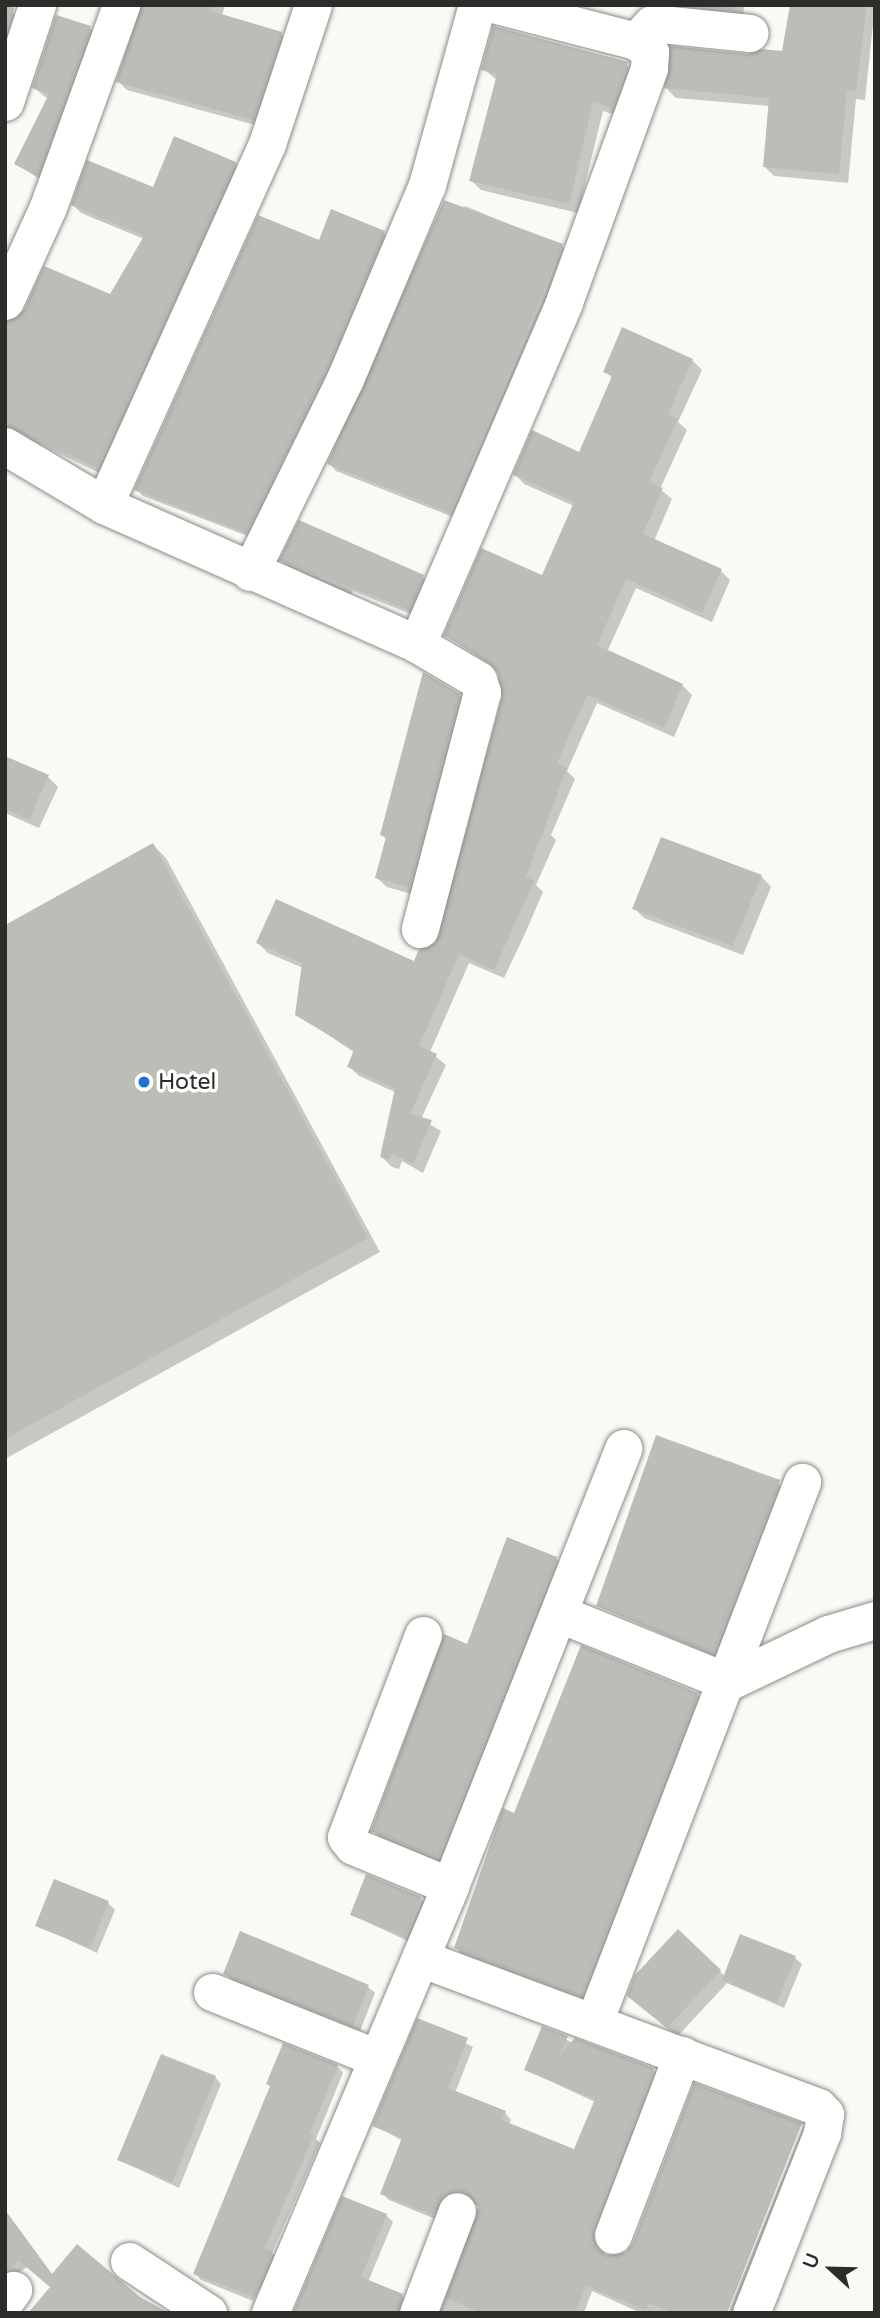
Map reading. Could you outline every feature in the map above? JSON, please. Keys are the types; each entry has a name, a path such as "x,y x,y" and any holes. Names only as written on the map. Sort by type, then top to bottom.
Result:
{"street":[{"path":"5,102 37,5"},
{"path":"5,301 53,195 121,5"},
{"path":"104,505 267,144 313,5"},
{"path":"250,572 345,379 427,185 477,5"},
{"path":"417,644 565,302 649,68 650,52 636,41 497,5"},
{"path":"636,41 652,24 750,33"},
{"path":"5,446 104,505 417,644 478,680 482,692 419,929"},
{"path":"270,2313 450,1886 560,1614 623,1448"},
{"path":"594,2022 728,1682 802,1482"},
{"path":"560,1614 728,1682 828,1633 875,1619"},
{"path":"422,1635 346,1837 353,1846 450,1886"},
{"path":"420,1958 818,2107 825,2114 822,2133 751,2313"},
{"path":"212,1992 377,2057"},
{"path":"613,2235 682,2055"},
{"path":"418,2313 457,2211"},
{"path":"129,2261 208,2313"}],"building":[{"path":"5,5 14,8 5,34"},
{"path":"141,5 212,5 211,11 282,32 253,120 116,82"},
{"path":"684,5 734,5 733,10"},
{"path":"790,5 867,5 856,91 847,90 839,174 763,167 769,98 664,88 670,46 748,54 762,49 782,51"},
{"path":"56,15 91,26 37,176 14,164 49,94 32,88"},
{"path":"493,26 628,62 612,108 593,102 569,204 469,181 497,74 481,70"},
{"path":"174,136 236,162 97,468 5,425 5,322 24,310 44,266 110,294 144,236 71,205 87,160 153,187"},
{"path":"444,200 563,244 450,513 327,464"},
{"path":"331,209 385,231 326,370 246,533 134,490 258,215 319,240"},
{"path":"622,327 693,359 668,414 678,419 649,482 663,488 643,534 722,569 702,613 626,579 597,645 683,684 664,728 587,695 557,763 567,768 526,877 534,881 494,970 459,954 419,1046 437,1054 410,1114 432,1120 413,1164 392,1153 389,1160 380,1157 395,1088 347,1067 354,1050 295,1015 302,963 256,943 276,899 414,961 419,949 435,943 502,697 498,673 489,663 444,635 481,548 542,575 574,502 513,475 532,430 579,452 612,376 603,372"},
{"path":"299,520 424,575 409,610 279,560"},
{"path":"423,672 460,694 409,887 375,878 386,837 380,835"},
{"path":"5,756 49,775 29,820 5,809"},
{"path":"661,837 762,875 733,946 632,909"},
{"name":"Hotel","path":"153,843 368,1238 5,1439 5,925"},
{"path":"656,1435 780,1480 713,1653 596,1606"},
{"path":"507,1537 557,1557 438,1858 371,1831 444,1634 467,1644"},
{"path":"581,1645 698,1693 581,1996 454,1948 503,1808 514,1813"},
{"path":"366,1874 421,1897 405,1937 350,1915"},
{"path":"54,1879 109,1901 90,1948 35,1926"},
{"path":"678,1929 721,1970 667,2028 627,1996 635,1975"},
{"path":"240,1931 369,1985 353,2026 223,1974"},
{"path":"740,1934 796,1956 777,2003 722,1980"},
{"path":"417,2018 468,2038 448,2088 506,2111 502,2120 574,2149 595,2099 524,2070 542,2026 568,2036 560,2054 575,2038 654,2068 593,2227 596,2248 606,2255 626,2252 633,2243 694,2083 802,2123 727,2313 674,2313 649,2303 646,2310 586,2286 575,2313 483,2313 446,2298 478,2207 465,2192 453,2190 443,2195 433,2215 380,2194 402,2138 372,2126"},
{"path":"283,2043 338,2065 310,2133 314,2135 265,2248 273,2251 254,2297 193,2274 270,2086 266,2084"},
{"path":"161,2054 216,2076 172,2182 117,2160"},
{"path":"342,2196 387,2214 361,2277 403,2294 398,2313 293,2313"},
{"path":"5,2210 52,2274 77,2244 140,2297 169,2313 28,2313 50,2287 19,2261 5,2271"}],"place":[{"name":"Hotel","path":"144,1082"}]}
